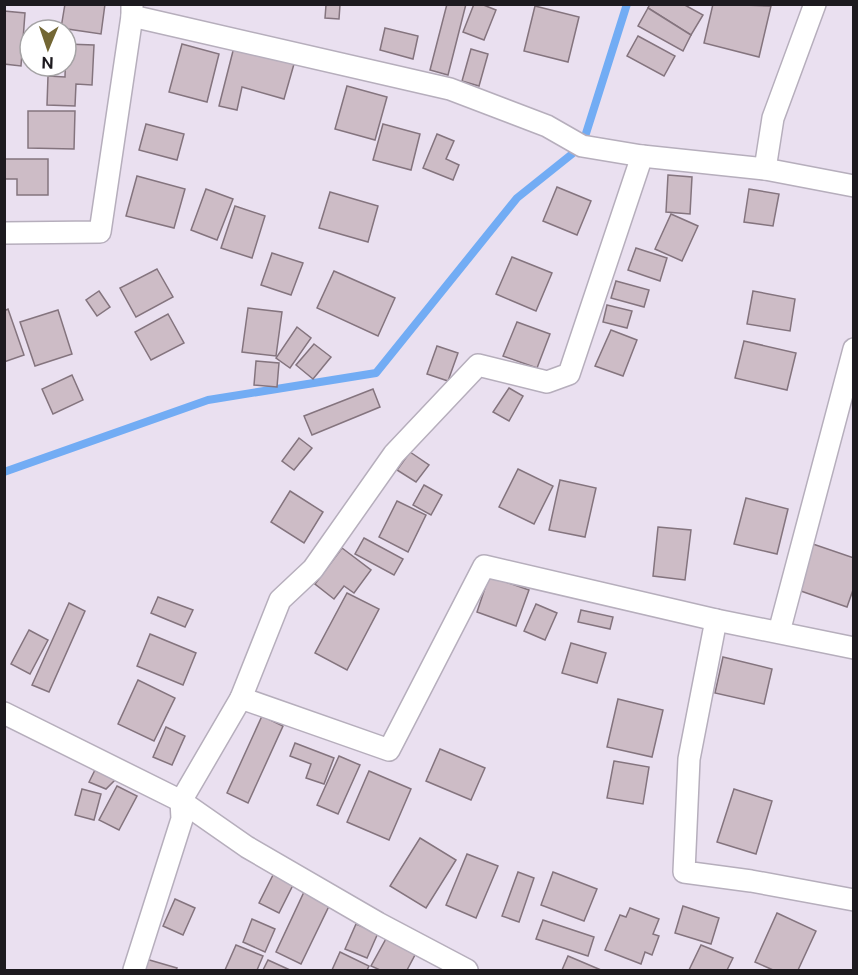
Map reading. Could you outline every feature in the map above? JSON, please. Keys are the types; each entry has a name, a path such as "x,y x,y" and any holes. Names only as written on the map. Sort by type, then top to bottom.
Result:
{"street":[{"path":"765,169 773,118 814,4"},
{"path":"4,233 100,232 132,10 450,89 547,126 582,146 642,156 765,169 854,186"},
{"path":"134,970 182,819 181,801 242,698 280,600 313,569 394,454 478,365 547,382 569,374 642,156"},
{"path":"780,632 854,349"},
{"path":"242,698 389,750 484,566 716,620 854,648"},
{"path":"716,620 689,759 684,872 751,880 854,900"},
{"path":"4,713 181,801 247,847 378,923 467,970"}],"building":[{"path":"65,4 105,4 101,34 78,31 78,18 63,18"},
{"path":"347,4 340,5 339,19 325,18 326,5 318,5"},
{"path":"447,4 466,4 448,75 430,70"},
{"path":"474,4 481,4 496,10 484,40 463,32"},
{"path":"650,4 683,4 703,15 691,35 648,8"},
{"path":"713,4 771,6 759,57 704,43"},
{"path":"535,6 579,17 568,62 524,51"},
{"path":"648,8 691,35 683,51 638,26"},
{"path":"4,11 25,13 25,18 18,18 18,66 4,64"},
{"path":"385,28 418,36 413,59 380,50"},
{"path":"638,36 675,56 664,76 627,56"},
{"path":"78,44 94,45 92,85 76,84 75,106 47,105 48,78 78,78"},
{"path":"182,44 219,54 207,102 169,92"},
{"path":"234,47 294,64 284,99 242,87 237,110 219,106"},
{"path":"471,49 488,54 479,86 462,81"},
{"path":"347,86 387,97 375,140 335,129"},
{"path":"28,111 75,111 74,149 28,148"},
{"path":"146,124 184,134 177,160 139,150"},
{"path":"383,124 420,134 411,170 373,160"},
{"path":"437,134 454,141 446,159 459,165 453,180 423,168"},
{"path":"5,159 48,159 48,195 17,195 17,179 5,179"},
{"path":"668,175 692,177 690,214 666,212"},
{"path":"137,176 185,189 174,228 126,216"},
{"path":"557,187 591,201 577,235 543,221"},
{"path":"206,189 233,199 217,240 191,230"},
{"path":"749,189 779,194 773,226 744,222"},
{"path":"330,192 378,206 368,242 319,228"},
{"path":"235,206 265,216 252,258 221,248"},
{"path":"671,214 698,226 682,261 655,249"},
{"path":"636,248 667,258 660,281 628,270"},
{"path":"272,253 303,263 291,295 261,285"},
{"path":"512,257 552,273 536,311 496,294"},
{"path":"157,269 173,297 136,317 120,288"},
{"path":"334,271 395,298 378,336 317,308"},
{"path":"616,281 649,290 644,307 611,298"},
{"path":"99,291 110,307 97,316 86,300"},
{"path":"753,291 795,299 790,331 747,324"},
{"path":"607,305 632,311 627,328 603,322"},
{"path":"248,308 282,312 276,356 242,352"},
{"path":"8,309 24,355 4,362 4,311"},
{"path":"58,310 72,354 35,366 20,322"},
{"path":"168,314 184,343 151,360 135,332"},
{"path":"517,322 550,334 537,368 503,356"},
{"path":"297,327 311,338 290,368 276,358"},
{"path":"611,330 637,340 623,376 595,366"},
{"path":"744,341 796,353 787,390 735,378"},
{"path":"314,344 331,357 313,379 296,365"},
{"path":"437,346 458,353 448,381 427,374"},
{"path":"256,361 279,363 277,387 254,385"},
{"path":"72,375 83,400 53,414 42,389"},
{"path":"509,388 523,396 509,421 493,412"},
{"path":"373,389 380,407 312,435 304,416"},
{"path":"299,438 312,448 294,470 282,461"},
{"path":"410,452 429,465 416,482 397,470"},
{"path":"518,469 553,486 534,524 499,507"},
{"path":"560,480 596,488 585,537 549,530"},
{"path":"424,485 442,495 431,515 413,505"},
{"path":"290,491 323,512 304,543 271,522"},
{"path":"746,498 788,509 777,554 734,544"},
{"path":"397,501 426,515 408,552 379,537"},
{"path":"658,527 691,530 685,580 653,576"},
{"path":"364,538 403,559 394,575 355,554"},
{"path":"810,543 854,558 854,587 847,607 795,589"},
{"path":"342,548 371,570 354,593 344,586 334,599 315,584"},
{"path":"489,576 529,590 516,626 477,612"},
{"path":"347,593 379,609 347,670 315,653"},
{"path":"158,597 193,610 185,627 151,613"},
{"path":"69,603 85,611 49,692 32,685"},
{"path":"536,604 557,613 545,640 524,631"},
{"path":"581,610 613,617 610,629 578,622"},
{"path":"29,630 48,640 30,674 11,664"},
{"path":"150,634 196,653 183,685 137,666"},
{"path":"571,643 606,653 597,683 562,673"},
{"path":"723,657 772,669 764,704 715,693"},
{"path":"138,680 175,698 154,741 118,724"},
{"path":"618,699 663,710 652,757 607,747"},
{"path":"262,716 283,726 248,803 227,793"},
{"path":"166,727 185,736 172,765 153,757"},
{"path":"295,743 334,758 324,784 306,778 311,764 290,756"},
{"path":"440,749 485,768 471,800 426,781"},
{"path":"339,756 360,765 338,814 317,805"},
{"path":"614,761 649,767 643,804 607,798"},
{"path":"95,770 116,779 106,789 89,782"},
{"path":"369,771 411,789 389,840 347,822"},
{"path":"117,786 137,796 119,830 99,820"},
{"path":"82,789 101,794 94,820 75,815"},
{"path":"734,789 772,801 756,854 717,842"},
{"path":"420,838 456,860 426,908 390,886"},
{"path":"467,854 498,866 476,918 446,905"},
{"path":"518,872 534,878 519,922 502,916"},
{"path":"553,872 597,889 584,921 541,905"},
{"path":"274,873 294,883 279,913 259,903"},
{"path":"304,892 330,904 301,964 276,952"},
{"path":"175,899 195,908 183,935 163,926"},
{"path":"683,906 719,918 711,944 675,933"},
{"path":"630,908 659,919 653,934 659,936 652,955 645,952 641,964 605,950 620,915 626,917"},
{"path":"777,913 816,931 798,970 773,970 755,962"},
{"path":"252,919 275,929 265,952 243,942"},
{"path":"543,920 594,937 588,956 536,939"},
{"path":"356,924 378,933 367,958 345,949"},
{"path":"387,937 416,953 407,970 380,970 371,966"},
{"path":"236,945 263,956 257,970 225,970"},
{"path":"701,945 733,958 727,970 689,970"},
{"path":"340,952 369,966 367,970 332,970"},
{"path":"568,956 601,970 562,970"},
{"path":"146,959 177,968 176,970 143,970"},
{"path":"268,960 290,970 263,970"}],"waterway":[{"path":"4,472 208,400 376,373 517,198 582,146 627,4"}]}
